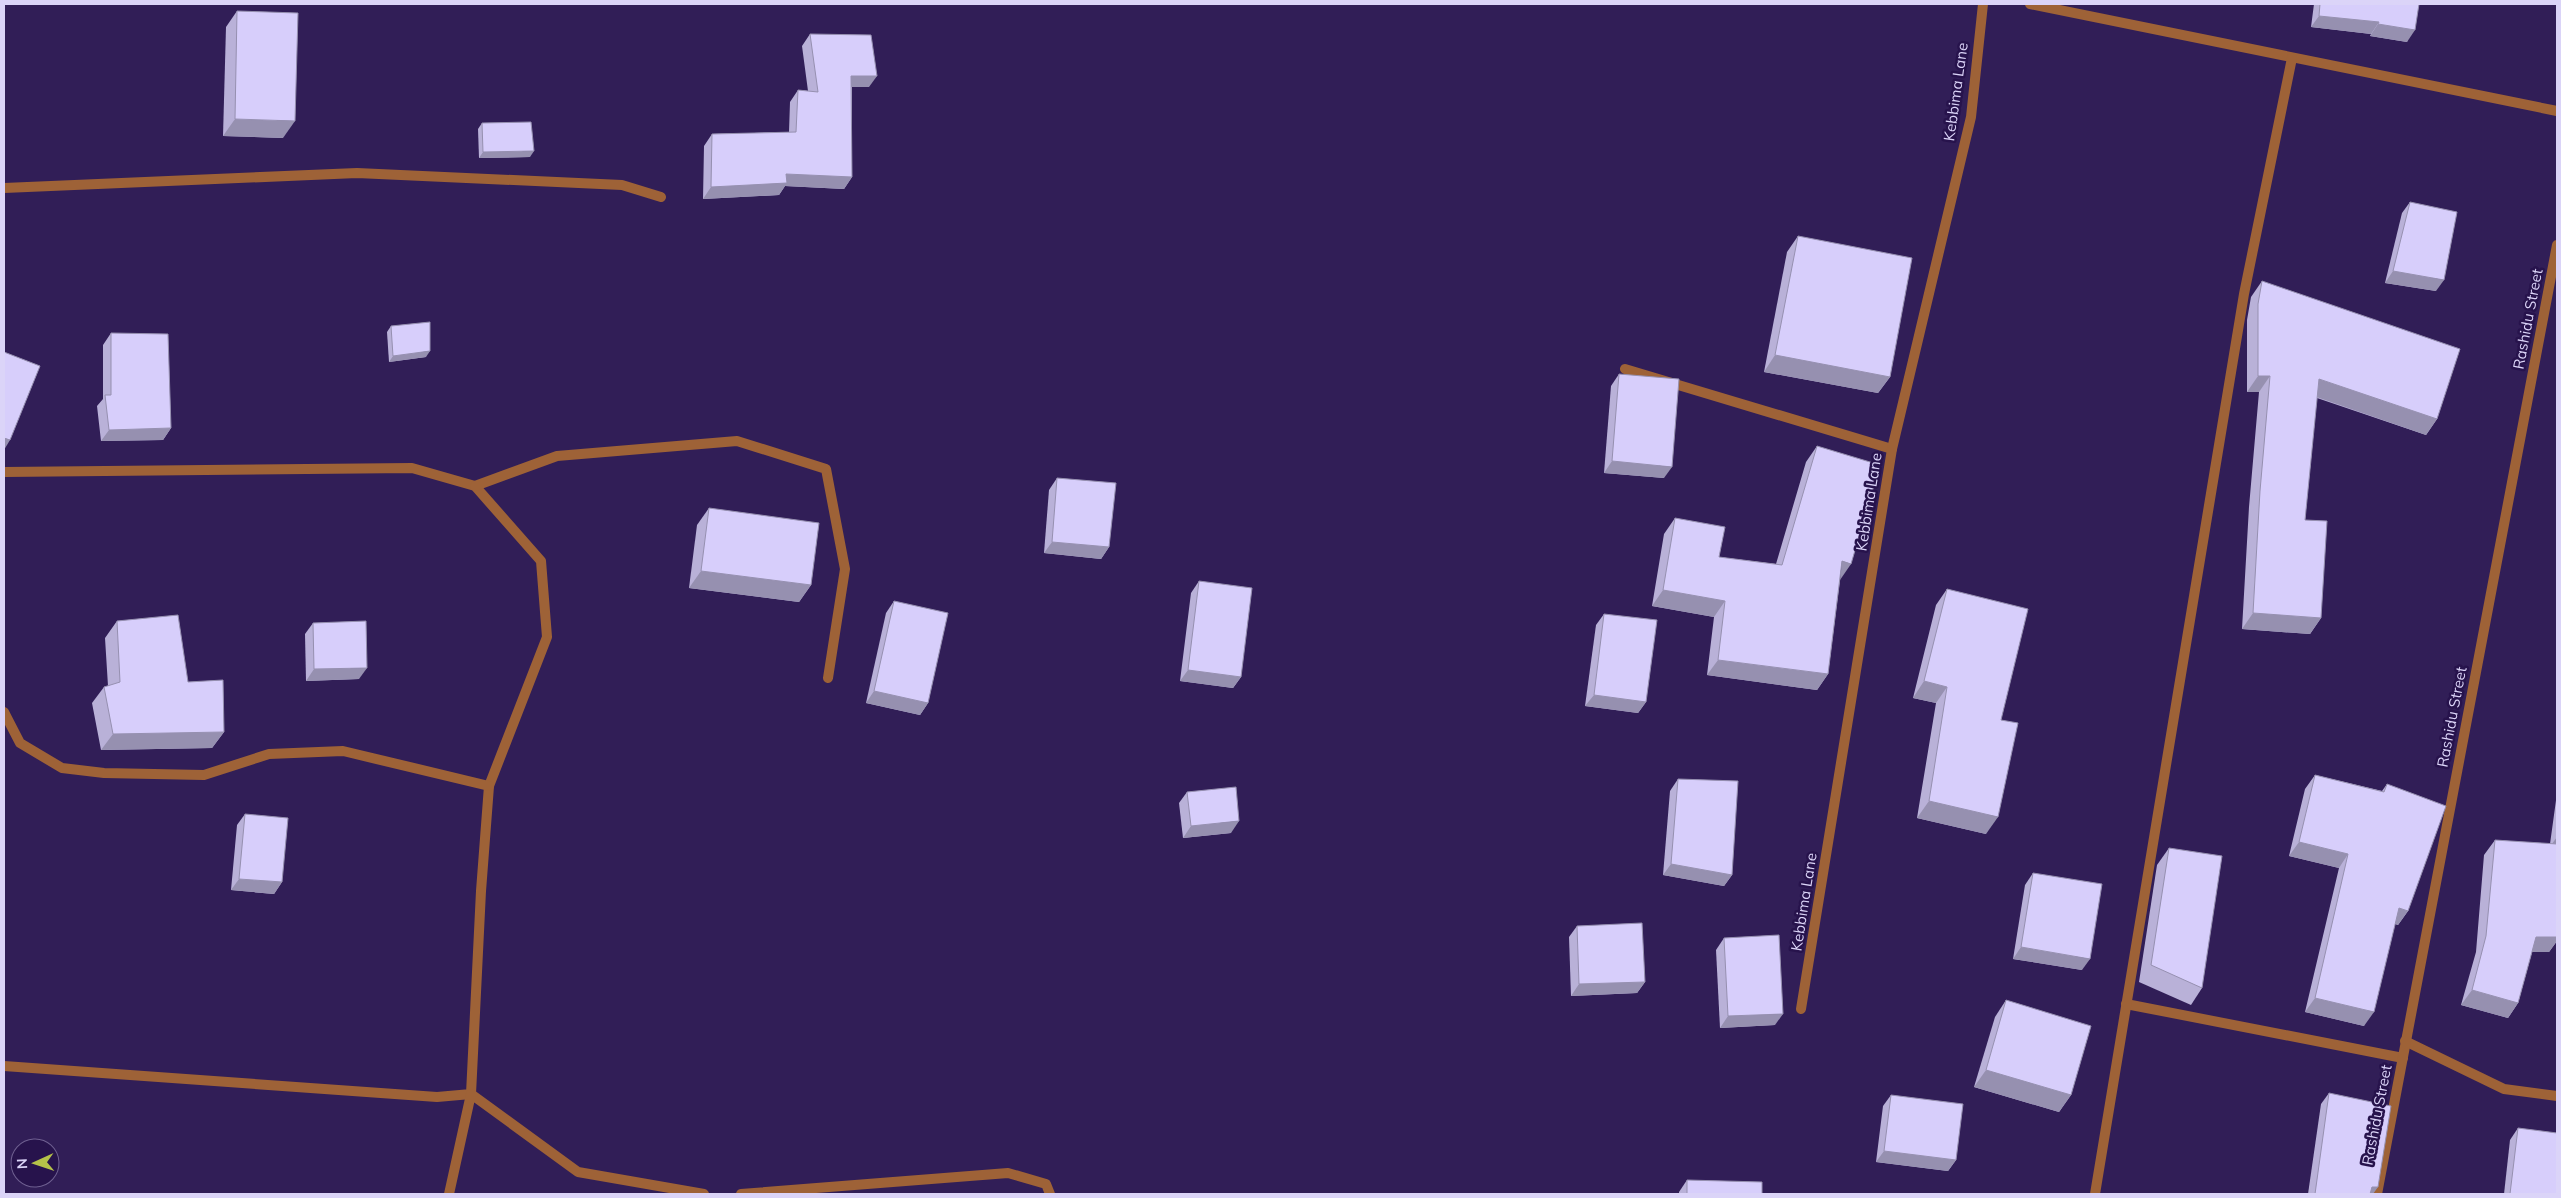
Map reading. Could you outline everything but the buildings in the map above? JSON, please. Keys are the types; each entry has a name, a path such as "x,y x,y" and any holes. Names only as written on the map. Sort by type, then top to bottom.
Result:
{"street":[{"name":"Kebbima Lane","path":"1802,1009 1892,449 1971,116 1982,4"},
{"path":"2030,4 2557,112"},
{"path":"2095,1194 2244,294 2292,58"},
{"path":"4,188 357,173 550,184 622,186 661,197"},
{"name":"Rashidu Street","path":"2377,1194 2557,245"},
{"path":"1625,369 1892,449"},
{"path":"475,486 557,456 736,441 826,469 845,569 828,678"},
{"path":"4,472 412,468 475,486 541,561 547,637 489,786 481,891 471,1094 449,1194"},
{"path":"4,712 20,743 62,768 104,773 204,775 269,754 343,751 489,786"},
{"path":"2126,1004 2403,1058"},
{"path":"2405,1041 2504,1089 2557,1096"},
{"path":"4,1066 436,1097 471,1094 578,1172 704,1194"},
{"path":"741,1194 1008,1173 1046,1184 1050,1194"}]}
